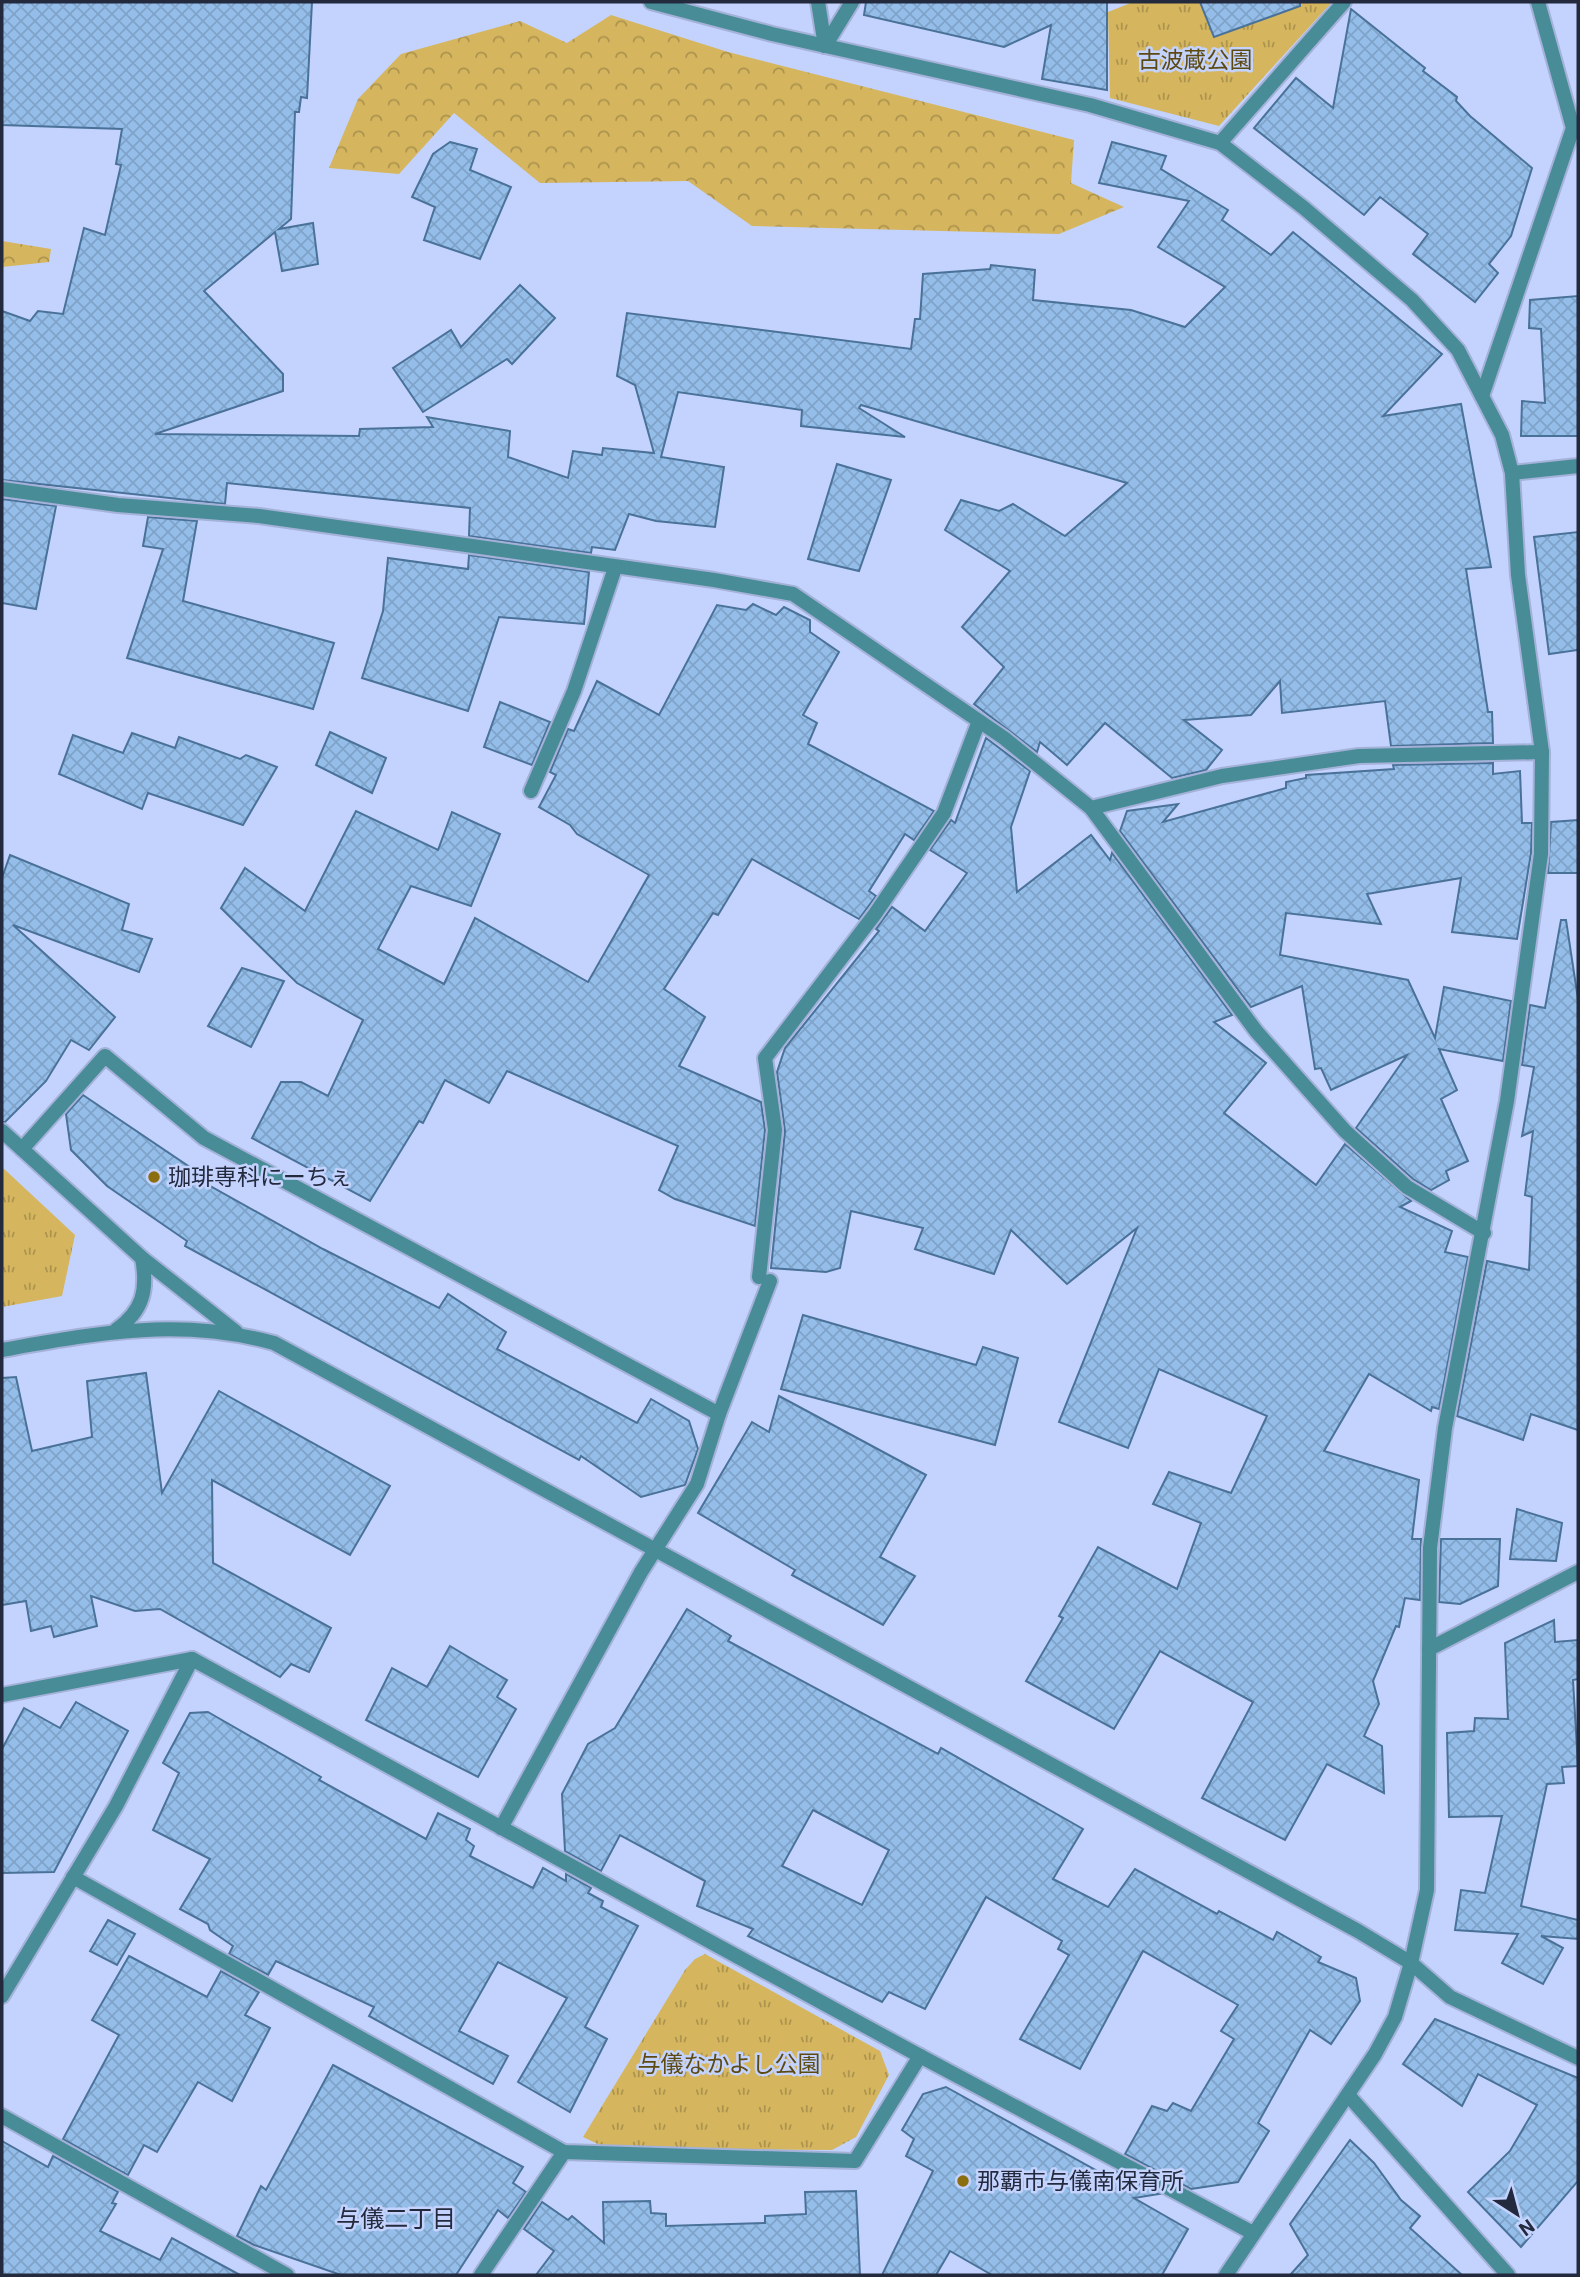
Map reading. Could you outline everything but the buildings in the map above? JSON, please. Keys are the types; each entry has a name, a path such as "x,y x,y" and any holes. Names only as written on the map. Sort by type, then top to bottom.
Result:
{"street":[{"path":"651,2 825,46 1090,105 1220,143 1304,208 1412,300 1458,350 1502,435 1512,473 1518,575 1542,752 1541,854 1507,1101 1445,1428 1430,1548 1430,1649 1426,1724 1427,1890 1411,1963 1395,2017 1348,2095 1226,2275"},
{"path":"818,2 825,46"},
{"path":"825,46 852,2"},
{"path":"1220,143 1344,2"},
{"path":"1482,396 1573,128 1538,2"},
{"path":"1512,473 1578,466"},
{"path":"2,489 118,505 259,516 714,580 793,594 979,721 1091,808 1256,1031 1345,1131 1407,1187 1484,1233"},
{"path":"531,791 574,691 615,568"},
{"path":"501,1828 641,1572 697,1484 765,1279 775,1130 765,1058 875,914 944,813 979,721"},
{"path":"1091,808 1222,776 1359,756 1542,752"},
{"path":"22,1149 106,1056 204,1138 719,1414"},
{"path":"2,1131 142,1258 236,1332"},
{"path":"116,1330 132,1319 141,1306 146,1282 142,1258"},
{"path":"2,1350 116,1330 173,1328 236,1332 274,1343 314,1361 657,1548 732,1593 1358,1931 1411,1963 1450,1997 1578,2058"},
{"path":"1430,1649 1578,1572"},
{"path":"2,1996 116,1806 192,1659"},
{"path":"2,1695 192,1659 920,2056 1253,2233"},
{"path":"73,1877 565,2152 855,2161 920,2056"},
{"path":"1348,2095 1508,2275"},
{"path":"2,2116 287,2275"},
{"path":"481,2275 565,2152"}],"green space":[{"name":"古波蔵公園","path":"1133,2 1332,2 1219,126 1110,98 1108,12"},
{"path":"611,15 728,52 1074,140 1071,183 1124,207 1059,234 752,226 688,181 540,183 454,113 399,174 329,168 358,99 401,54 520,21 567,43"},
{"path":"2,241 51,249 49,262 2,267"},
{"path":"2,1167 75,1235 62,1296 2,1307"},
{"name":"与儀なかよし公園","path":"705,1954 880,2051 889,2075 856,2137 832,2150 606,2148 583,2137 685,1970 695,1959"}],"place":[{"name":"珈琲専科にーちぇ","path":"154,1177"},
{"name":"那覇市与儀南保育所","path":"963,2181"}],"district":[{"name":"与儀二丁目","path":"396,2219"}]}
